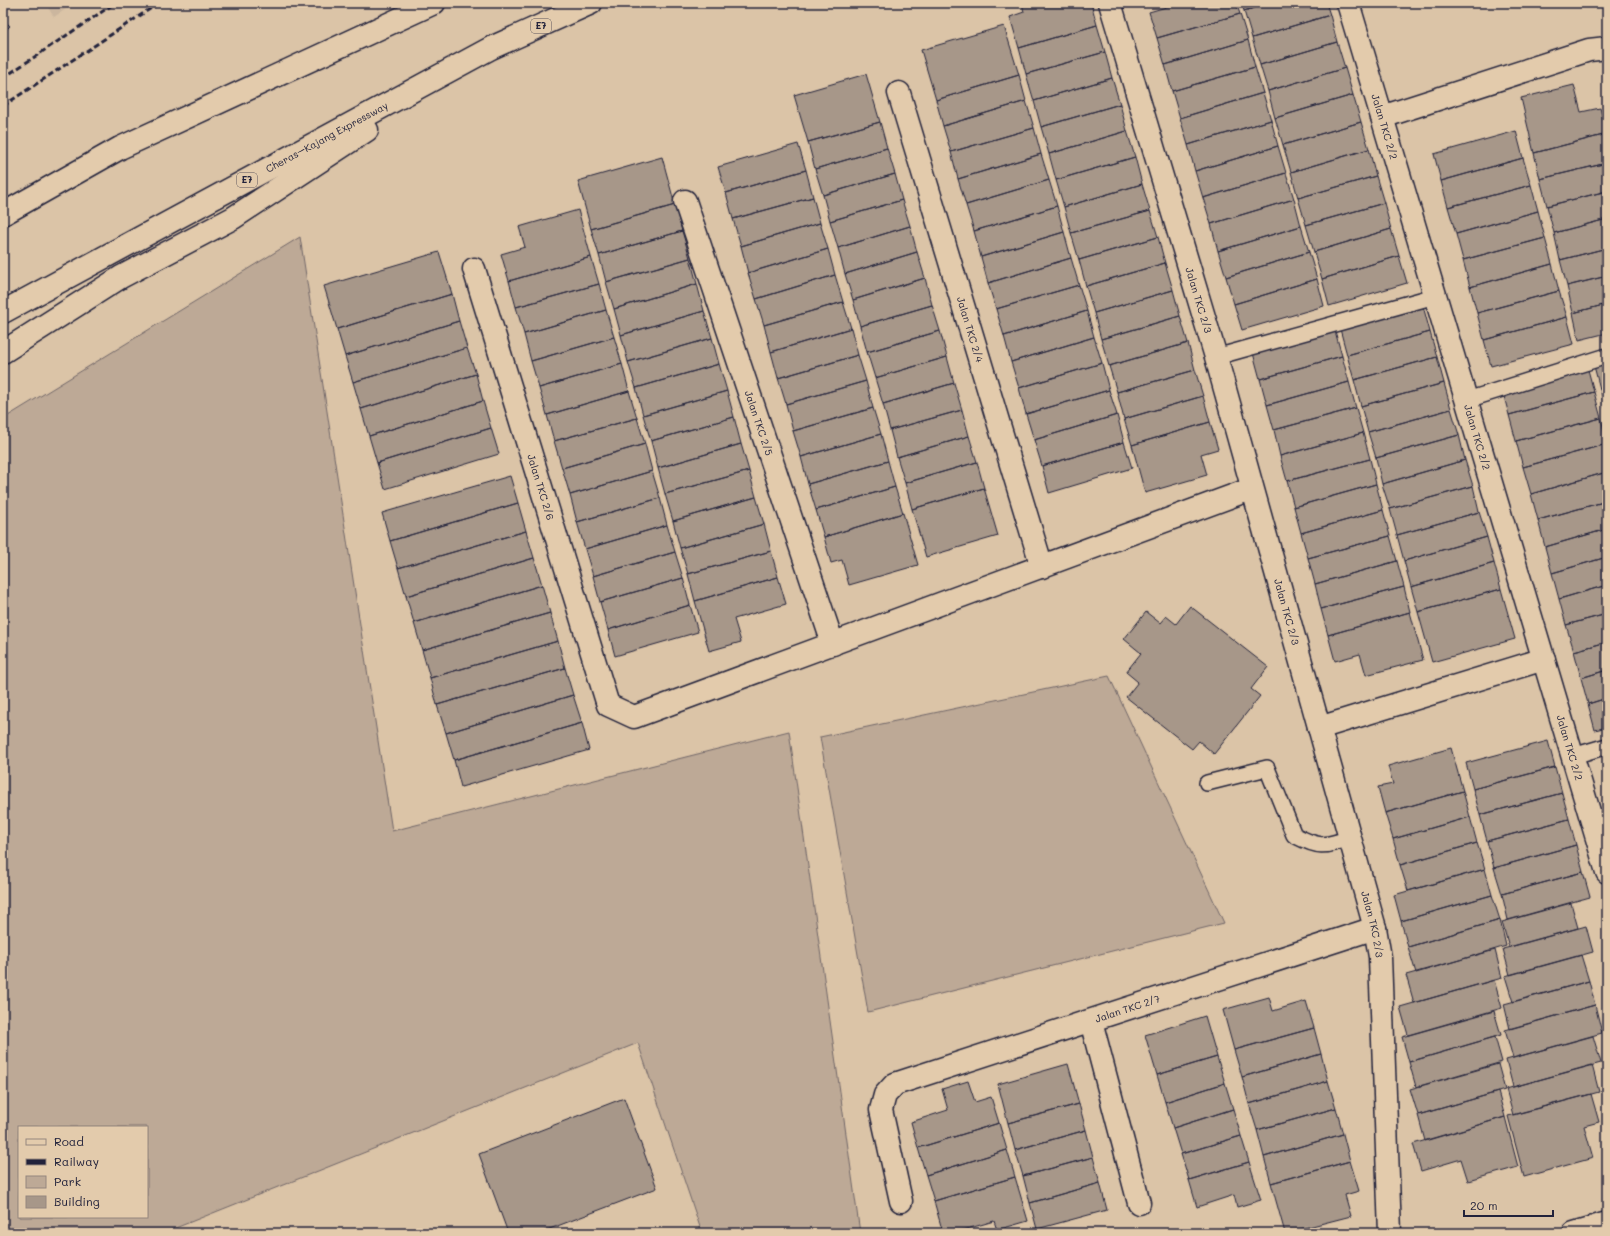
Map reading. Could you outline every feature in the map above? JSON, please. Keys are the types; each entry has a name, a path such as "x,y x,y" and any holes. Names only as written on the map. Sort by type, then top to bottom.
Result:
{"main road":[{"path":"3,214 120,148 434,3"},
{"name":"Cheras–Kajang Expressway","path":"3,312 491,48 591,3"},
{"name":"Jalan TKC 2/3","path":"1110,3 1216,357 1251,489 1375,928 1380,957 1390,1233"},
{"name":"Jalan TKC 2/2","path":"1348,3 1607,872"},
{"path":"3,352 121,277 233,218 491,48"},
{"path":"1382,117 1589,50 1607,48"},
{"name":"Jalan TKC 2/4","path":"899,93 1042,567"},
{"name":"Jalan TKC 2/5","path":"685,201 833,644"},
{"name":"Jalan TKC 2/6","path":"474,269 608,705 634,717 833,644"},
{"path":"833,644 1251,489"},
{"path":"1319,728 1544,659"},
{"name":"Jalan TKC 2/7","path":"901,1201 881,1110 885,1095 895,1084 1375,928"},
{"path":"1091,1020 1139,1203"},
{"path":"1574,1233 1607,1223"}],"lane":[{"path":"1216,357 1435,296"},
{"path":"1467,400 1607,356"},
{"path":"1573,756 1607,746"},
{"path":"1207,783 1267,768 1294,835 1312,844 1328,845 1350,838"}],"shaded area":[{"path":"45,3 75,3 54,17"}],"green space":[{"path":"300,237 392,831 789,731 860,1233 702,1233 638,1043 163,1233 3,1233 3,419"},
{"path":"1109,676 1224,923 868,1012 820,737"}],"building":[{"path":"1022,3 1091,3 1097,25 1019,48 1010,17 1024,12"},
{"path":"1180,3 1236,3 1240,14 1157,38 1149,12"},
{"path":"1242,3 1270,3 1244,11"},
{"path":"1270,3 1326,3 1330,15 1252,38 1244,11"},
{"path":"1240,14 1248,40 1165,65 1157,38"},
{"path":"1330,15 1337,42 1260,65 1252,38"},
{"path":"3,19 10,26 3,33"},
{"path":"1097,25 1105,52 1026,74 1019,48"},
{"path":"1004,26 1019,75 936,100 921,50"},
{"path":"1248,40 1255,67 1172,91 1165,65"},
{"path":"1337,42 1345,68 1268,91 1260,65"},
{"path":"1105,52 1112,78 1034,101 1026,74"},
{"path":"1255,67 1263,93 1180,118 1172,91"},
{"path":"1345,68 1353,95 1275,118 1268,91"},
{"path":"866,74 880,122 808,142 794,95"},
{"path":"1019,75 1026,101 943,126 936,100"},
{"path":"1112,78 1120,104 1041,127 1034,101"},
{"path":"1574,85 1581,112 1600,108 1607,134 1534,153 1521,98"},
{"path":"1263,93 1271,120 1188,145 1180,118"},
{"path":"1353,95 1361,122 1283,145 1275,118"},
{"path":"1026,101 1034,128 951,152 943,126"},
{"path":"1120,104 1127,131 1049,154 1041,127"},
{"path":"1271,120 1278,146 1195,171 1188,145"},
{"path":"880,122 887,148 815,169 808,142"},
{"path":"1361,122 1369,149 1291,172 1283,145"},
{"path":"1034,128 1041,154 958,179 951,152"},
{"path":"1127,131 1135,157 1056,180 1049,154"},
{"path":"1516,131 1523,158 1441,181 1434,154"},
{"path":"1607,134 1607,163 1540,179 1534,153"},
{"path":"798,144 806,170 726,193 718,167"},
{"path":"1278,146 1286,173 1203,198 1195,171"},
{"path":"887,148 895,174 823,195 815,169"},
{"path":"1369,149 1376,176 1298,198 1291,172"},
{"path":"1041,154 1049,180 966,205 958,179"},
{"path":"662,157 675,205 591,229 578,181"},
{"path":"1135,157 1142,184 1064,207 1056,180"},
{"path":"1523,158 1531,185 1448,207 1441,181"},
{"path":"1607,163 1607,191 1547,206 1540,179"},
{"path":"806,170 813,197 733,219 726,193"},
{"path":"1286,173 1294,199 1211,224 1203,198"},
{"path":"895,174 902,200 830,221 823,195"},
{"path":"1376,176 1384,203 1306,225 1298,198"},
{"path":"1049,180 1057,206 974,231 966,205"},
{"path":"1142,184 1150,211 1071,233 1064,207"},
{"path":"1531,185 1538,211 1456,234 1448,207"},
{"path":"1607,191 1607,219 1554,233 1547,206"},
{"path":"813,197 820,223 741,246 733,219"},
{"path":"1294,199 1301,226 1218,251 1211,224"},
{"path":"902,200 910,226 838,248 830,221"},
{"path":"1384,203 1391,229 1314,252 1306,225"},
{"path":"675,205 682,231 599,255 591,229"},
{"path":"1057,206 1064,232 981,257 974,231"},
{"path":"578,210 591,257 509,281 501,254 525,247 519,227"},
{"path":"1150,211 1158,237 1079,260 1071,233"},
{"path":"1538,211 1545,238 1463,260 1456,234"},
{"path":"1607,219 1607,248 1560,260 1554,233"},
{"path":"820,223 828,249 748,273 741,246"},
{"path":"910,226 917,252 845,274 838,248"},
{"path":"1301,226 1309,252 1226,277 1218,251"},
{"path":"1391,229 1399,256 1322,279 1314,252"},
{"path":"682,231 690,258 606,282 599,255"},
{"path":"1064,232 1071,258 988,283 981,257"},
{"path":"1158,237 1165,263 1086,286 1079,260"},
{"path":"1545,238 1552,264 1470,287 1463,260"},
{"path":"1607,248 1607,276 1567,286 1560,260"},
{"path":"828,249 835,275 756,299 748,273"},
{"path":"439,252 452,294 337,329 324,286"},
{"path":"917,252 925,278 853,300 845,274"},
{"path":"1309,252 1317,279 1234,304 1226,277"},
{"path":"1399,256 1407,283 1329,306 1322,279"},
{"path":"591,257 599,284 516,307 509,281"},
{"path":"690,258 697,284 614,309 606,282"},
{"path":"1071,258 1079,285 996,309 988,283"},
{"path":"1165,263 1173,290 1094,313 1086,286"},
{"path":"1552,264 1559,291 1477,313 1470,287"},
{"path":"835,275 843,302 764,325 756,299"},
{"path":"1607,276 1607,304 1573,313 1567,286"},
{"path":"925,278 932,305 860,326 853,300"},
{"path":"1317,279 1324,306 1242,330 1234,304"},
{"path":"599,284 606,310 524,334 516,307"},
{"path":"697,284 704,311 621,335 614,309"},
{"path":"1079,285 1087,311 1004,336 996,309"},
{"path":"1173,290 1180,316 1101,339 1094,313"},
{"path":"1559,291 1567,317 1484,340 1477,313"},
{"path":"452,294 459,321 345,356 337,329"},
{"path":"843,302 851,328 771,352 764,325"},
{"path":"1607,304 1607,333 1579,340 1573,313"},
{"path":"932,305 940,331 867,352 860,326"},
{"path":"1423,306 1430,332 1347,355 1340,329"},
{"path":"606,310 614,337 531,361 524,334"},
{"path":"704,311 712,338 628,362 621,335"},
{"path":"1087,311 1094,337 1011,362 1004,336"},
{"path":"1180,316 1188,343 1109,366 1101,339"},
{"path":"1567,317 1574,344 1491,366 1484,340"},
{"path":"459,321 467,348 353,382 345,356"},
{"path":"851,328 858,355 778,378 771,352"},
{"path":"940,331 947,357 875,378 867,352"},
{"path":"1335,331 1342,356 1260,379 1253,353"},
{"path":"1430,332 1437,357 1354,380 1347,355"},
{"path":"614,337 622,364 539,388 531,361"},
{"path":"1094,337 1102,363 1019,388 1011,362"},
{"path":"712,338 719,364 636,388 628,362"},
{"path":"1188,343 1195,370 1117,392 1109,366"},
{"path":"467,348 476,374 361,409 353,382"},
{"path":"858,355 866,381 786,404 778,378"},
{"path":"1342,356 1349,382 1267,405 1260,379"},
{"path":"947,357 954,383 883,404 875,378"},
{"path":"1437,357 1444,383 1361,406 1354,380"},
{"path":"1607,358 1607,387 1600,389 1593,362"},
{"path":"1102,363 1109,390 1026,414 1019,388"},
{"path":"622,364 629,391 547,415 539,388"},
{"path":"719,364 727,391 643,415 636,388"},
{"path":"1587,366 1594,392 1509,415 1502,389"},
{"path":"1195,370 1203,396 1124,419 1117,392"},
{"path":"476,374 483,401 369,436 361,409"},
{"path":"866,381 873,408 793,431 786,404"},
{"path":"1349,382 1356,408 1274,430 1267,405"},
{"path":"954,383 962,410 890,430 883,404"},
{"path":"1444,383 1451,409 1368,432 1361,406"},
{"path":"1607,387 1607,415 1600,389"},
{"path":"1109,390 1117,415 1034,440 1026,414"},
{"path":"629,391 637,418 554,441 547,415"},
{"path":"727,391 734,417 651,441 643,415"},
{"path":"1594,392 1601,418 1516,441 1509,415"},
{"path":"1203,396 1210,422 1132,445 1124,419"},
{"path":"483,401 491,428 377,463 369,436"},
{"path":"873,408 881,434 801,457 793,431"},
{"path":"1356,408 1363,433 1280,456 1274,430"},
{"path":"1451,409 1459,435 1376,458 1368,432"},
{"path":"962,410 969,436 897,457 890,430"},
{"path":"1117,415 1124,442 1042,466 1034,440"},
{"path":"734,417 741,444 658,468 651,441"},
{"path":"637,418 645,444 562,468 554,441"},
{"path":"1601,418 1607,444 1523,467 1516,441"},
{"path":"1210,422 1218,449 1201,454 1207,475 1145,493 1132,445"},
{"path":"491,428 499,454 385,489 377,463"},
{"path":"1363,433 1370,459 1287,481 1280,456"},
{"path":"881,434 888,461 808,484 801,457"},
{"path":"1459,435 1465,460 1382,484 1376,458"},
{"path":"969,436 977,462 905,483 897,457"},
{"path":"1124,442 1132,468 1049,493 1042,466"},
{"path":"645,444 652,471 570,495 562,468"},
{"path":"741,444 749,471 665,494 658,468"},
{"path":"1607,444 1607,472 1531,494 1523,467"},
{"path":"1370,459 1376,484 1294,507 1287,481"},
{"path":"1465,460 1473,486 1390,509 1382,484"},
{"path":"888,461 895,487 816,510 808,484"},
{"path":"977,462 984,488 912,509 905,483"},
{"path":"652,471 660,498 577,522 570,495"},
{"path":"749,471 756,497 673,521 665,494"},
{"path":"1607,472 1607,501 1538,520 1531,494"},
{"path":"510,476 518,503 390,541 382,513"},
{"path":"1376,484 1383,510 1301,533 1294,507"},
{"path":"1473,486 1479,512 1397,535 1390,509"},
{"path":"895,487 903,513 824,537 816,510"},
{"path":"984,488 998,536 926,557 912,509"},
{"path":"756,497 764,524 680,548 673,521"},
{"path":"660,498 667,525 585,549 577,522"},
{"path":"1607,501 1607,529 1545,547 1538,520"},
{"path":"518,503 526,531 398,568 390,541"},
{"path":"1383,510 1390,536 1308,558 1301,533"},
{"path":"1479,512 1487,537 1404,561 1397,535"},
{"path":"903,513 918,565 849,585 842,560 831,563 824,537"},
{"path":"764,524 771,551 688,574 680,548"},
{"path":"667,525 675,552 593,576 585,549"},
{"path":"1607,529 1607,557 1552,573 1545,547"},
{"path":"526,531 534,558 406,596 398,568"},
{"path":"1390,536 1397,561 1315,584 1308,558"},
{"path":"1487,537 1494,563 1411,587 1404,561"},
{"path":"771,551 778,577 695,601 688,574"},
{"path":"675,552 683,578 600,602 593,576"},
{"path":"1607,557 1607,585 1559,599 1552,573"},
{"path":"534,558 542,585 414,623 406,596"},
{"path":"1397,561 1404,587 1321,609 1315,584"},
{"path":"1494,563 1501,589 1418,612 1411,587"},
{"path":"778,577 786,604 734,619 741,642 709,651 695,601"},
{"path":"683,578 690,605 608,630 600,602"},
{"path":"542,585 550,613 422,650 414,623"},
{"path":"1607,585 1607,614 1566,625 1559,599"},
{"path":"1404,587 1410,612 1328,635 1321,609"},
{"path":"1501,589 1515,639 1432,662 1418,612"},
{"path":"690,605 698,632 615,656 608,630"},
{"path":"1190,606 1268,667 1251,689 1260,696 1214,754 1199,741 1192,749 1126,697 1138,682 1126,672 1141,653 1124,639 1146,612 1160,623 1166,616 1176,624"},
{"path":"1410,612 1423,660 1366,675 1360,654 1335,661 1328,635"},
{"path":"550,613 558,641 430,678 422,650"},
{"path":"1607,614 1607,642 1574,651 1566,625"},
{"path":"558,641 565,668 437,705 430,678"},
{"path":"1607,642 1607,670 1581,678 1574,651"},
{"path":"565,668 573,695 446,733 437,705"},
{"path":"1607,670 1607,698 1588,704 1581,678"},
{"path":"573,695 582,723 454,760 446,733"},
{"path":"1607,698 1607,727 1595,730 1588,704"},
{"path":"582,723 589,750 461,787 454,760"},
{"path":"1548,741 1555,767 1473,789 1466,763"},
{"path":"1451,748 1463,791 1385,813 1378,787 1393,784 1388,766"},
{"path":"1555,767 1562,793 1480,815 1473,789"},
{"path":"1463,791 1470,817 1393,839 1385,813"},
{"path":"1562,793 1569,819 1487,841 1480,815"},
{"path":"1470,817 1477,843 1400,865 1393,839"},
{"path":"1569,819 1576,845 1494,868 1487,841"},
{"path":"1477,843 1485,869 1408,891 1400,865"},
{"path":"1576,845 1583,872 1502,894 1494,868"},
{"path":"1485,869 1492,895 1401,921 1394,895"},
{"path":"1583,872 1590,897 1508,920 1502,894"},
{"path":"1492,895 1500,920 1408,947 1401,921"},
{"path":"1571,903 1578,928 1509,947 1502,922"},
{"path":"1500,920 1506,946 1416,973 1408,947"},
{"path":"1586,926 1593,952 1510,975 1503,949"},
{"path":"1495,950 1502,978 1414,1003 1406,975"},
{"path":"1581,955 1589,981 1513,1002 1505,976"},
{"path":"1494,980 1502,1008 1408,1035 1400,1007"},
{"path":"1589,981 1595,1005 1510,1029 1504,1004"},
{"path":"1269,997 1273,1011 1306,1001 1314,1028 1234,1050 1223,1010"},
{"path":"1595,1005 1602,1033 1513,1058 1505,1030"},
{"path":"1494,1011 1501,1035 1409,1062 1402,1037"},
{"path":"1205,1016 1217,1057 1157,1075 1145,1035"},
{"path":"1314,1028 1321,1054 1242,1077 1234,1050"},
{"path":"1593,1036 1601,1063 1513,1087 1506,1060"},
{"path":"1495,1037 1502,1062 1416,1087 1409,1062"},
{"path":"1321,1054 1328,1081 1249,1104 1242,1077"},
{"path":"1217,1057 1225,1083 1165,1102 1157,1075"},
{"path":"1068,1064 1079,1104 1008,1123 998,1084"},
{"path":"1498,1064 1505,1090 1418,1115 1410,1089"},
{"path":"1592,1065 1599,1092 1513,1115 1506,1089"},
{"path":"968,1081 975,1102 991,1097 999,1123 918,1148 911,1122 948,1110 942,1089"},
{"path":"1328,1081 1336,1108 1257,1130 1249,1104"},
{"path":"1225,1083 1233,1109 1173,1128 1165,1102"},
{"path":"1498,1092 1505,1117 1425,1141 1418,1115"},
{"path":"1591,1094 1599,1122 1584,1126 1593,1158 1524,1177 1508,1116"},
{"path":"624,1098 657,1188 539,1233 508,1233 479,1154"},
{"path":"1079,1104 1086,1130 1015,1150 1008,1123"},
{"path":"1336,1108 1343,1134 1264,1157 1257,1130"},
{"path":"1233,1109 1241,1136 1181,1154 1173,1128"},
{"path":"1505,1117 1518,1167 1468,1181 1461,1159 1421,1171 1413,1144"},
{"path":"999,1123 1007,1150 926,1175 918,1148"},
{"path":"1086,1130 1093,1157 1023,1176 1015,1150"},
{"path":"1343,1134 1350,1161 1271,1183 1264,1157"},
{"path":"1241,1136 1249,1162 1189,1180 1181,1154"},
{"path":"1007,1150 1015,1177 934,1201 926,1175"},
{"path":"1093,1157 1100,1183 1030,1203 1023,1176"},
{"path":"1350,1161 1359,1191 1345,1195 1351,1216 1285,1233 1271,1183"},
{"path":"1249,1162 1261,1200 1237,1207 1234,1195 1197,1207 1189,1180"},
{"path":"1015,1177 1028,1221 997,1230 994,1221 953,1233 943,1233 934,1201"},
{"path":"1100,1183 1107,1210 1037,1229 1030,1203"}],"railway":[{"path":"3,78 115,3"},
{"path":"3,106 159,3"}]}
